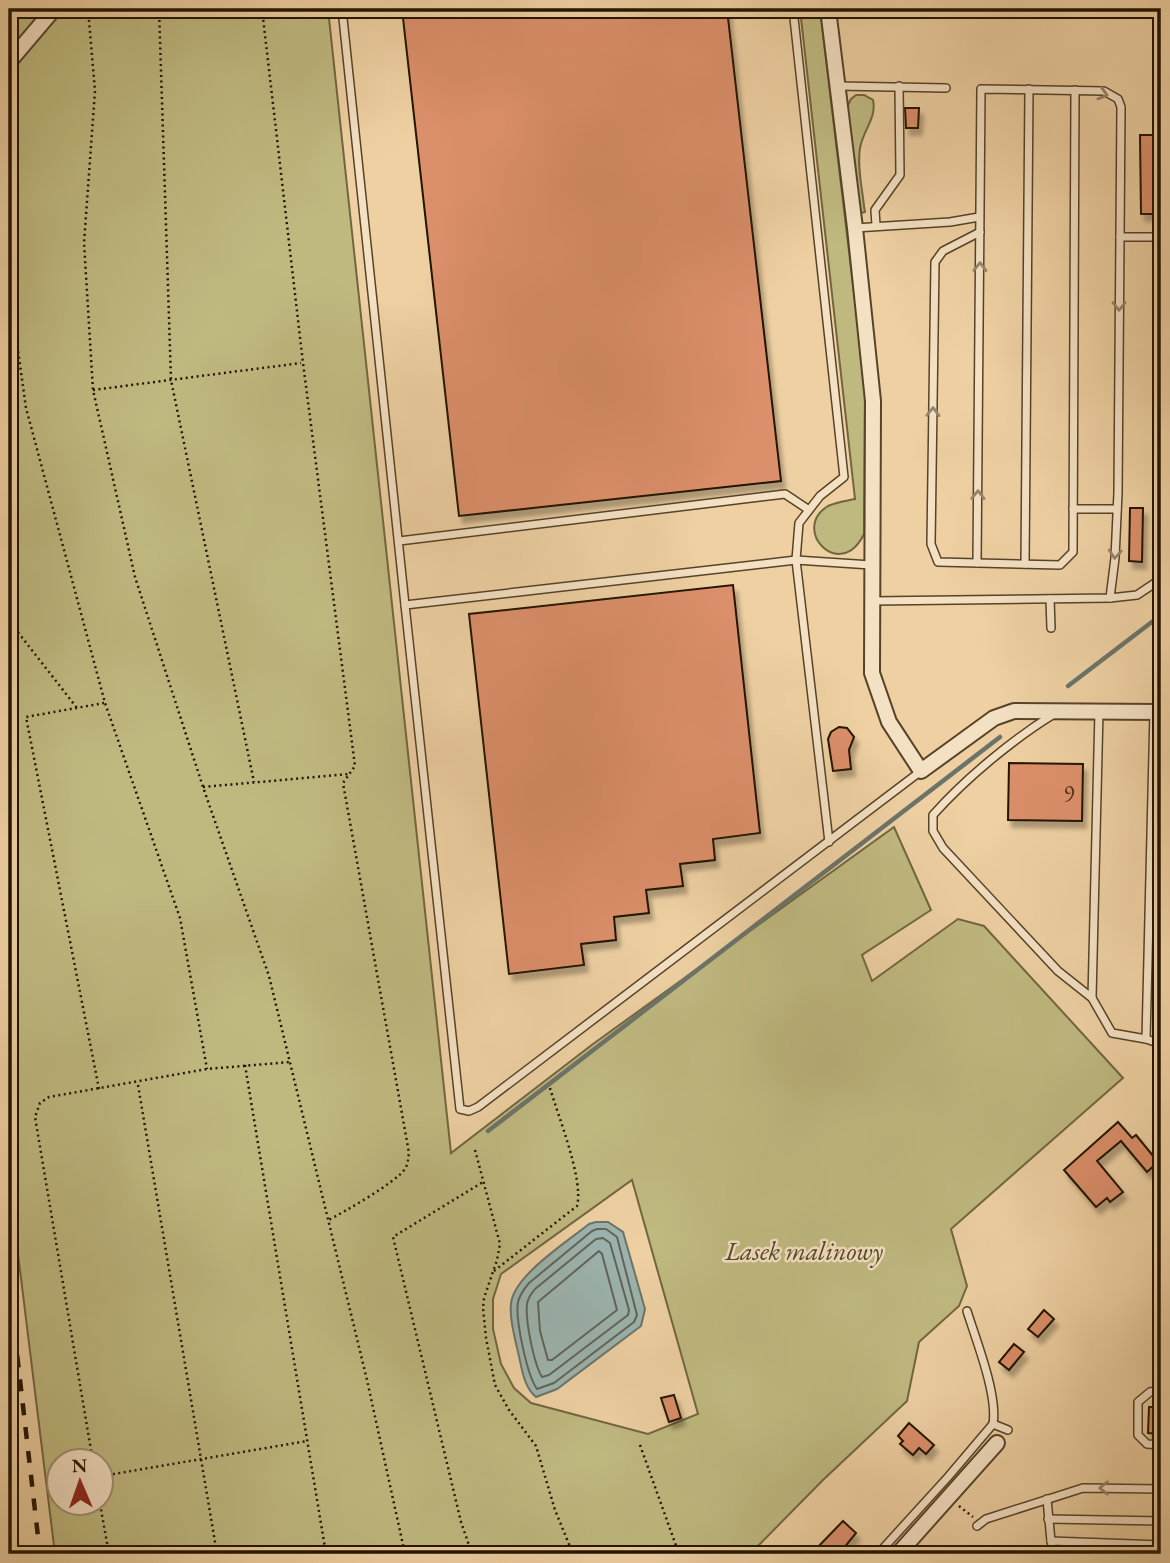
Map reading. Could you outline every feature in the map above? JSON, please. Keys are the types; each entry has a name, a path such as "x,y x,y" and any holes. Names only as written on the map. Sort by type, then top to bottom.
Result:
{"street":[{"path":"9,62 54,9"},
{"path":"828,9 873,401 872,673 889,722 921,771 993,718 1014,711 1158,712"},
{"path":"898,1554 997,1443"}],"lane":[{"path":"342,9 460,1109 469,1111 478,1107 921,771"},
{"path":"793,9 844,477 820,496 799,523 796,560 829,842"},
{"path":"837,86 946,88"},
{"path":"876,225 875,211 900,175 899,86"},
{"path":"977,563 981,89 1104,91 1118,99 1121,107 1117,509 1110,598"},
{"path":"1025,564 1029,89"},
{"path":"980,232 943,251 934,262 931,544 938,562 1060,565 1073,552 1076,90"},
{"path":"855,228 950,222 979,217"},
{"path":"1120,237 1161,237"},
{"path":"399,541 785,494 809,510"},
{"path":"1073,509 1117,509"},
{"path":"405,605 796,560 871,565"},
{"path":"871,601 1110,598 1137,595 1161,579"},
{"path":"1050,599 1051,628"},
{"path":"1091,998 1099,711"},
{"path":"1057,712 1033,726 950,797 933,815 933,831 943,848 1058,971 1091,998 1112,1032 1161,1044"},
{"path":"1146,1039 1151,838 1158,712"},
{"path":"1151,838 1161,832"},
{"path":"878,1554 993,1424 995,1412 967,1311"},
{"path":"1161,1390 1150,1392 1138,1402 1138,1435 1147,1444 1161,1445"},
{"path":"993,1424 1008,1430"},
{"path":"979,1525 986,1519 1083,1488 1161,1489"},
{"path":"1047,1499 1054,1554"},
{"path":"1048,1519 1161,1521"},
{"path":"1051,1541 1161,1545"}],"path":[{"path":"88,9 95,91 85,243 93,390 135,577 203,787 269,976 367,1380 405,1554"},
{"path":"159,9 171,380 254,782"},
{"path":"262,9 303,363 355,766 343,783 409,1153 403,1171 357,1204 327,1221"},
{"path":"9,286 26,408 105,703 180,918 207,1069"},
{"path":"93,390 303,363"},
{"path":"9,613 10,622 77,708"},
{"path":"99,1089 26,717 105,703"},
{"path":"203,787 350,774"},
{"path":"91,1448 35,1117 40,1103 50,1097 207,1069 290,1062"},
{"path":"244,1065 326,1554"},
{"path":"138,1083 217,1554"},
{"path":"493,1272 577,1206 579,1198 575,1170 550,1088"},
{"path":"475,1150 500,1244 482,1308 495,1385 509,1410 536,1446 555,1510 573,1554"},
{"path":"472,1554 461,1522 393,1237 483,1182"},
{"path":"116,1474 307,1441"},
{"path":"640,1445 679,1554"},
{"path":"949,1497 979,1525"},
{"path":"102,1518 108,1554"}],"green space":[{"name":"Lasek malinowy","path":"9,9 328,9 451,1153 593,1044 894,827 931,910 862,955 872,981 958,919 984,926 1123,1078 951,1229 967,1286 959,1306 919,1342 907,1401 750,1554 55,1554 51,1518 116,1518 116,1448 46,1448 46,1481 9,1181","holes":["632,1180 698,1414 648,1434 531,1403 514,1388 501,1364 493,1329 493,1299 501,1274"]},
{"path":"800,9 820,9 865,385 864,534 854,548 843,554 832,553 823,547 816,538 814,527 818,516 828,506 855,499"},
{"path":"856,95 864,95 873,100 874,106 859,155 865,212 861,213 847,107"}],"water":[{"path":"608,1222 623,1232 645,1309 641,1326 557,1389 536,1397 526,1382 514,1335 511,1304 514,1293 542,1260 589,1224"}],"building":[{"path":"402,9 727,9 781,481 459,516"},
{"path":"905,108 919,108 918,128 906,128"},
{"path":"1140,135 1161,135 1161,214 1141,214"},
{"path":"1130,508 1143,508 1142,562 1129,561"},
{"path":"733,585 760,833 713,839 715,860 680,864 683,886 646,890 649,913 614,917 616,940 581,944 584,965 509,974 469,614"},
{"path":"839,727 847,728 854,737 849,750 851,769 833,771 828,739 831,732"},
{"path":"1009,763 1083,764 1082,821 1008,820"},
{"path":"1118,1122 1132,1138 1136,1135 1158,1162 1147,1172 1121,1141 1097,1161 1123,1192 1110,1202 1107,1198 1096,1207 1064,1170"},
{"path":"1044,1310 1054,1319 1038,1337 1028,1329"},
{"path":"1014,1344 1024,1352 1009,1370 999,1362"},
{"path":"674,1395 681,1418 669,1422 661,1398"},
{"path":"1149,1407 1161,1407 1161,1434 1148,1433"},
{"path":"909,1423 934,1445 926,1454 919,1448 913,1455 900,1444 903,1441 898,1436"},
{"path":"843,1521 856,1533 839,1554 822,1554 816,1549"}],"waterway":[{"path":"1068,686 1161,615"},
{"path":"488,1131 1000,737"}],"railway":[{"path":"9,1284 40,1554"}]}
